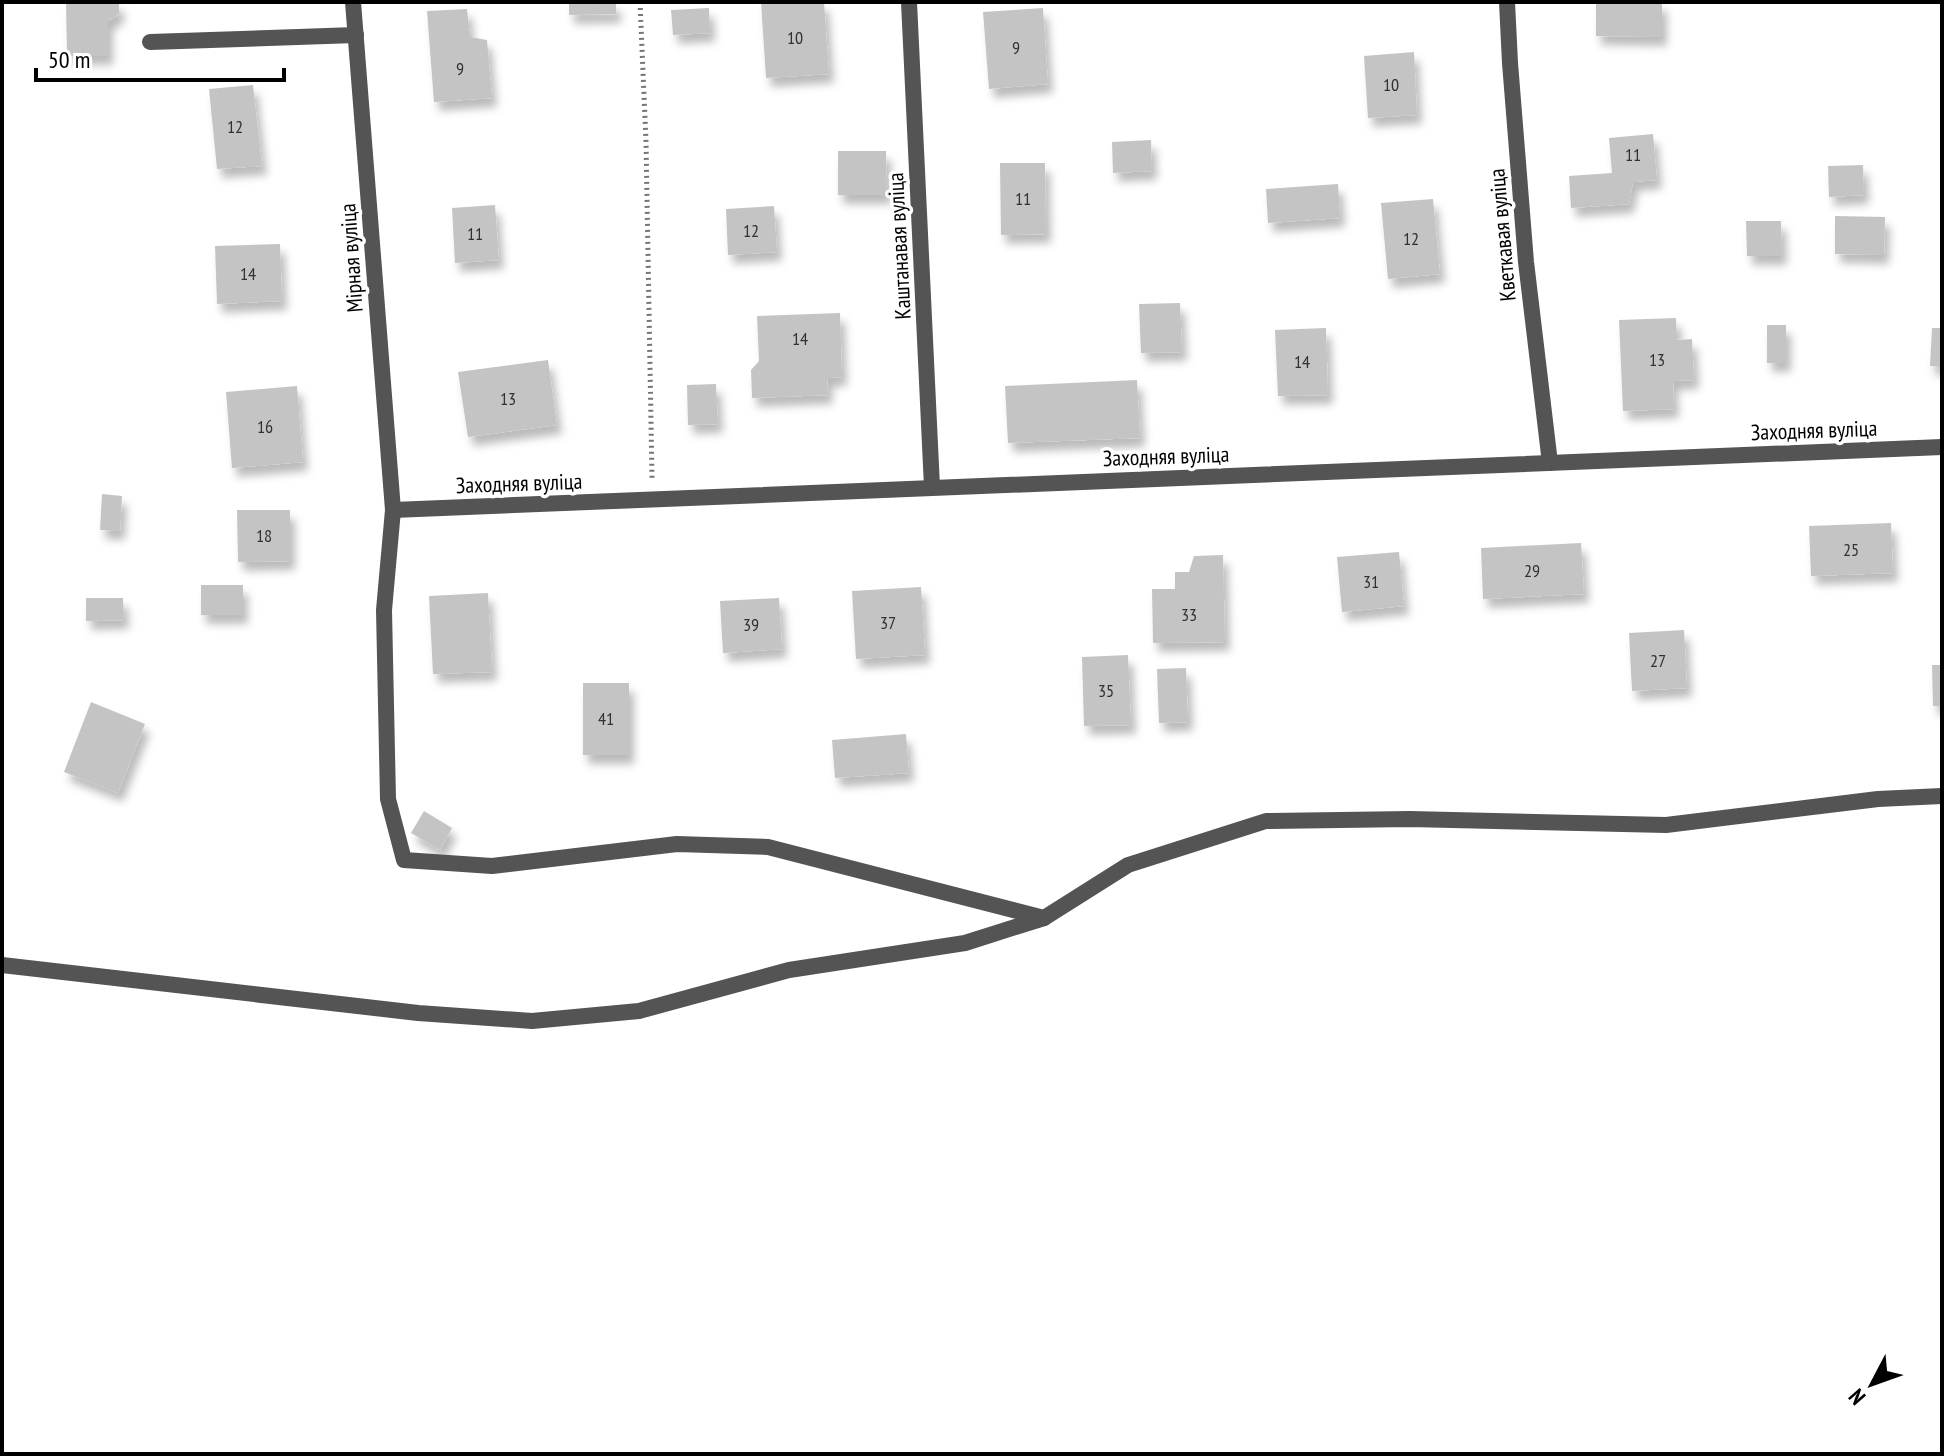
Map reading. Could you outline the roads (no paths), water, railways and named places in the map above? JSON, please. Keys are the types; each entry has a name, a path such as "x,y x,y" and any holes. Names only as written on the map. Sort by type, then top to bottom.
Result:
{"street":[{"name":"Мірная вуліца","path":"353,2 393,510 384,610 388,799 404,860 492,866 677,844 768,847 1044,918"},
{"name":"Каштанавая вуліца","path":"909,2 932,487"},
{"name":"Кветкавая вуліца","path":"1507,2 1526,262 1550,463"},
{"path":"150,42 356,35"},
{"name":"Заходняя вуліца","path":"393,510 1942,447"},
{"path":"2,965 418,1013 532,1021 639,1011 789,970 965,943 1044,918 1128,865 1266,821 1410,819 1666,825 1878,799 1942,796"}]}
